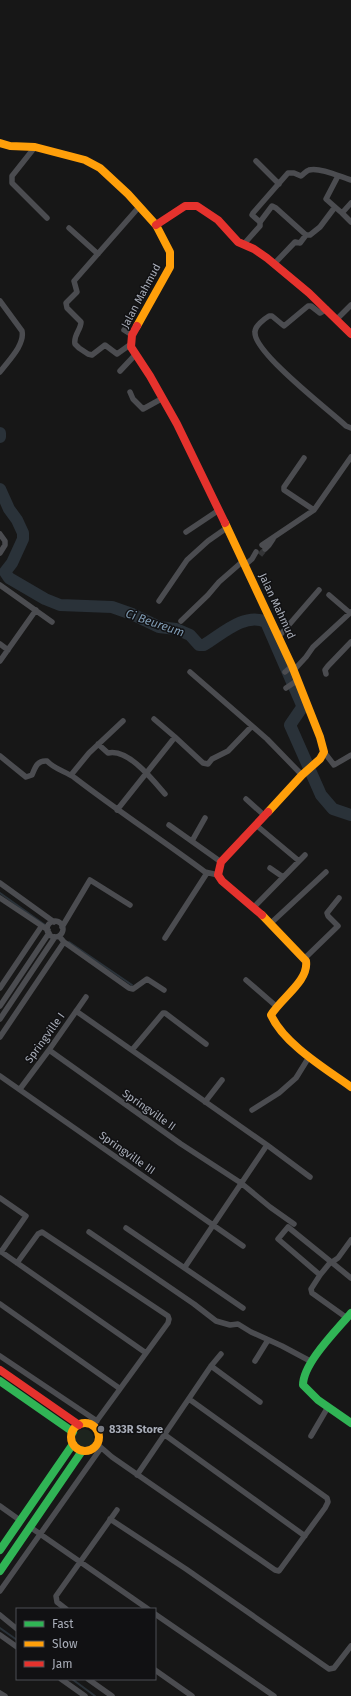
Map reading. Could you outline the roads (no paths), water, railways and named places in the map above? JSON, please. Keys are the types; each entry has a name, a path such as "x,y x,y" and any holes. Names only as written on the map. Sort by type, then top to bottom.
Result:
{"street":[{"name":"Jalan Mahmud","path":"0,143 10,146 35,147 85,160 100,168 156,225 170,252 170,267 131,339 136,354 163,398 219,510 247,562 278,635 290,669 292,684 320,737 324,752"},
{"path":"35,147 12,176 11,180 12,183 47,218"},
{"path":"256,161 279,184"},
{"path":"260,222 252,215 253,213 290,173 301,176 308,170 312,170 328,172 351,180"},
{"path":"338,176 326,199 351,222"},
{"path":"342,213 351,203"},
{"path":"156,225 185,206 195,206 218,220 238,242 262,254 327,309 351,334"},
{"path":"244,245 259,229 260,222 272,206 306,235"},
{"path":"124,330 131,339 117,354 104,345 90,354 75,344 75,337 81,322 67,308 66,303 78,292 74,281 139,207"},
{"path":"274,264 292,245 296,242 300,243 306,235 310,235 320,227 335,207"},
{"path":"69,228 98,254"},
{"path":"0,302 22,330 23,336 21,342 0,372"},
{"path":"337,320 351,305"},
{"path":"327,309 320,313 311,306 308,306 284,326 272,316 269,316 257,326 255,331 256,336 269,358 346,426 351,428"},
{"path":"120,371 136,354"},
{"path":"130,392 133,399 143,409 163,398"},
{"path":"263,547 273,538 314,510 351,457"},
{"path":"304,458 284,487 284,490 314,510"},
{"path":"186,532 219,510"},
{"path":"158,601 187,560 208,541 228,527"},
{"path":"0,534 5,541 5,546 0,553"},
{"path":"181,621 219,582 258,554"},
{"path":"0,585 52,622"},
{"path":"278,635 281,634 319,590"},
{"path":"290,669 306,657 313,647 351,612 329,594"},
{"path":"0,661 36,610"},
{"path":"0,644 8,650"},
{"path":"326,674 328,666 350,645"},
{"path":"190,672 267,739 303,774"},
{"path":"154,719 205,764 208,764 212,759 228,751 252,726"},
{"path":"71,775 98,744 123,721"},
{"path":"117,810 175,737"},
{"path":"98,744 108,753 122,753 146,773 165,794"},
{"path":"218,875 221,862 303,774 323,756 324,752 334,765 351,755"},
{"path":"0,756 26,777 32,775 42,760 47,761 71,775 117,810 207,873 218,875 222,881 271,924 305,958 307,965 304,976 276,1006 272,1015 274,1023 309,1057 351,1087"},
{"path":"246,798 265,816"},
{"path":"192,841 205,818"},
{"path":"169,825 221,862"},
{"path":"256,825 299,861"},
{"path":"253,908 305,855"},
{"path":"270,868 283,877"},
{"path":"271,924 326,872"},
{"path":"165,938 207,873"},
{"path":"0,1019 57,936 62,932 62,926 90,880 130,905"},
{"path":"0,883 54,922 59,923 62,926"},
{"path":"0,898 48,932 57,936 129,988 133,988 148,980 164,990"},
{"path":"305,958 338,926 327,913 339,898"},
{"path":"0,1006 48,932 49,925 54,922"},
{"path":"0,988 42,927"},
{"path":"0,1037 64,942"},
{"path":"246,980 276,1006"},
{"name":"Springville I","path":"20,1089 86,997"},
{"path":"76,1012 267,1145 310,1177"},
{"path":"132,1050 162,1013 165,1013 206,1044"},
{"name":"Springville II","path":"49,1050 181,1144 241,1183 270,1207 294,1224"},
{"path":"252,1110 279,1093 296,1078 309,1057"},
{"name":"Springville III","path":"0,1076 243,1246"},
{"path":"205,1102 222,1080"},
{"path":"184,1267 267,1145"},
{"path":"0,1198 26,1216 1,1251 146,1354"},
{"path":"320,1275 278,1239 288,1226 351,1278"},
{"path":"126,1228 243,1308"},
{"path":"17,1263 38,1234 42,1232 168,1316 168,1323 95,1424"},
{"path":"89,1232 216,1321 230,1325 238,1324 250,1332 312,1362"},
{"path":"351,1240 338,1258 332,1262 320,1275 311,1289 312,1293 349,1315 312,1362 303,1376 303,1385 328,1407 351,1423"},
{"path":"0,1304 120,1388"},
{"path":"255,1361 268,1340"},
{"path":"137,1474 211,1366 221,1354"},
{"path":"0,1356 95,1424 99,1435 99,1446 0,1591"},
{"path":"211,1366 260,1402"},
{"path":"0,1370 79,1425"},
{"path":"0,1381 72,1432"},
{"path":"99,1446 112,1457 278,1571 327,1506 327,1498 189,1399"},
{"path":"311,1436 328,1407"},
{"path":"95,1424 79,1425 72,1432 72,1439 73,1444 82,1451 91,1450 99,1446"},
{"path":"165,1435 304,1536"},
{"path":"0,1550 73,1444"},
{"path":"0,1571 82,1451"},
{"path":"0,1506 20,1521"},
{"path":"65,1608 57,1602 56,1596 116,1510"},
{"path":"110,1519 186,1569 326,1668 332,1669 351,1646"},
{"path":"30,1527 147,1608"},
{"path":"0,1615 16,1628"},
{"path":"156,1615 274,1696"},
{"path":"0,1635 16,1646"},
{"path":"156,1671 192,1696"},
{"path":"62,1680 85,1696"},
{"path":"89,1680 112,1696"},
{"path":"0,1693 5,1696"}],"waterway":[{"name":"Ci Beureum","path":"0,489 9,509 17,520 23,533 23,539 12,563 5,572 9,578 45,599 60,605 112,607 132,614 159,627 176,629 190,635 199,645 204,645 226,630 242,622 250,620 266,622 302,705 301,709 290,725 321,795 333,809 351,815"},
{"path":"0,893 45,925"},
{"path":"69,942 132,985"},
{"path":"0,1628 16,1639"},
{"path":"73,1680 95,1696"}],"tunnel":[{"path":"260,555 265,549"}],"place":[{"name":"833R Store","path":"101,1429"}]}
